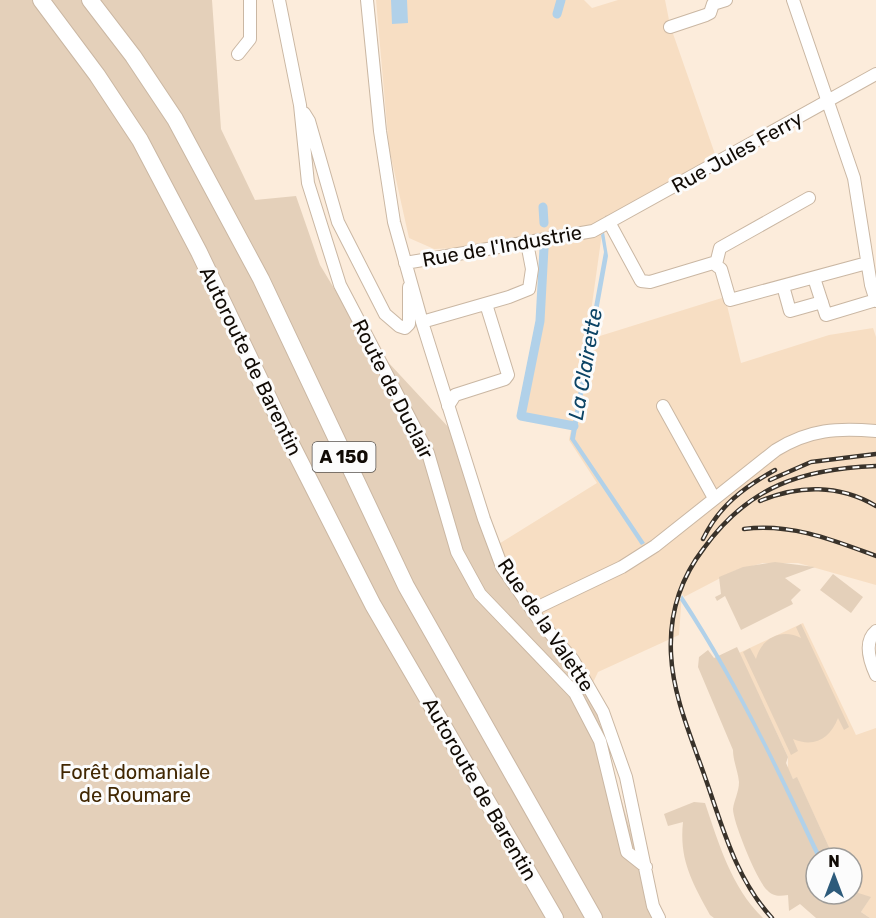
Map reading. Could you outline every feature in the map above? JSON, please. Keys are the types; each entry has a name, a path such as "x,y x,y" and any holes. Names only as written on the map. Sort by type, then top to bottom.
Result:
{"highway":[{"name":"Autoroute de Barentin","path":"41,0 97,75 140,140 199,252 281,424 373,605 555,918"},
{"name":"Autoroute de Barentin","path":"90,0 133,56 175,118 261,279 406,586 594,918"}],"street":[{"path":"238,54 250,39 250,0"},
{"name":"Route de Duclair","path":"279,0 300,105 308,183 339,285 428,453 457,552 480,594 575,693 600,741 627,852 646,867"},
{"name":"Rue de la Valette","path":"367,0 385,171 405,263 448,406 484,519 502,567 532,610 573,660 603,712 626,777 653,906 659,918"},
{"path":"670,27 706,15 713,4 726,0"},
{"path":"808,0 794,2 830,101 854,178 867,263 876,301 826,315 814,278"},
{"name":"Rue Jules Ferry","path":"598,228 876,74"},
{"path":"300,105 309,121 338,222 385,314 399,327 405,328 409,324 407,298 410,280"},
{"path":"716,264 720,248 809,198"},
{"path":"609,222 639,279 644,282 706,263 716,264 721,269 730,300 867,263"},
{"name":"Rue de l'Industrie","path":"405,263 576,236 598,228"},
{"path":"422,322 529,289 532,269 527,243"},
{"path":"783,286 790,311 822,302"},
{"path":"448,406 455,395 505,379 508,375 486,304"},
{"path":"663,406 714,498"},
{"path":"532,610 622,567 655,546 776,450 797,437 844,429 876,431"},
{"path":"876,631 871,635 869,646 870,661 876,675"}],"shaded area":[{"path":"376,0 584,0 592,8 618,0 665,0 670,25 716,157 603,226 587,340 725,297 741,363 829,335 873,328 876,337 876,585 798,563 763,563 734,571 684,597 682,593 679,635 598,672 590,689 489,550 597,483 569,440 572,425 521,416 540,321 544,248 527,245 434,249 409,238 389,148"},
{"path":"803,623 856,735 876,728 876,918 870,918 861,912 870,898 864,896 864,846 828,846 797,778 793,779 788,769 788,757 739,653"}],"green space":[{"name":"Forêt domaniale de Roumare","path":"0,0 212,0 221,129 255,200 296,196 320,265 361,333 451,430 489,550 590,689 634,844 647,909 653,918 0,918"},
{"path":"775,562 815,567 785,578 801,590 791,600 793,604 741,630 725,596 717,601 715,597 721,594 719,577 743,567"},
{"path":"833,574 863,597 851,613 820,590"},
{"path":"801,624 849,727 844,730 838,718 831,731 820,740 801,742 793,739 798,751 791,755 743,652 750,648 756,659 762,645 773,637 787,634 801,638 796,627"},
{"path":"737,647 788,757 786,763 793,779 797,777 829,846 804,846 804,906 864,906 864,895 871,897 861,912 870,918 816,918 800,904 789,911 788,895 772,894 757,875 734,816 733,809 739,782 733,750 698,667 699,657 708,650 714,658"},
{"path":"694,802 705,803 734,879 742,893 763,918 714,918 710,915 688,870 683,848 683,822 668,826 664,814"}],"water":[{"path":"391,0 407,0 408,23 392,24"},
{"name":"La Clairette","path":"604,232 608,256 575,439 645,543 641,545 570,439 604,252 601,235"},
{"path":"682,595 739,691 816,846 811,846 736,694 680,600"}],"waterway":[{"path":"557,14 561,0"},
{"path":"543,207 544,223"},
{"name":"La Clairette","path":"544,248 540,321 521,416 574,426"}],"railway":[{"path":"770,480 811,462 876,454"},
{"path":"772,918 749,887 732,852 684,718 675,686 671,654 674,611 688,572 704,548 739,509 779,485 801,477 824,471 876,466"},
{"path":"703,539 724,507 752,484 775,470"},
{"path":"760,501 789,492 818,489 848,494 876,506"},
{"path":"744,529 778,528 812,534 876,556"}]}
